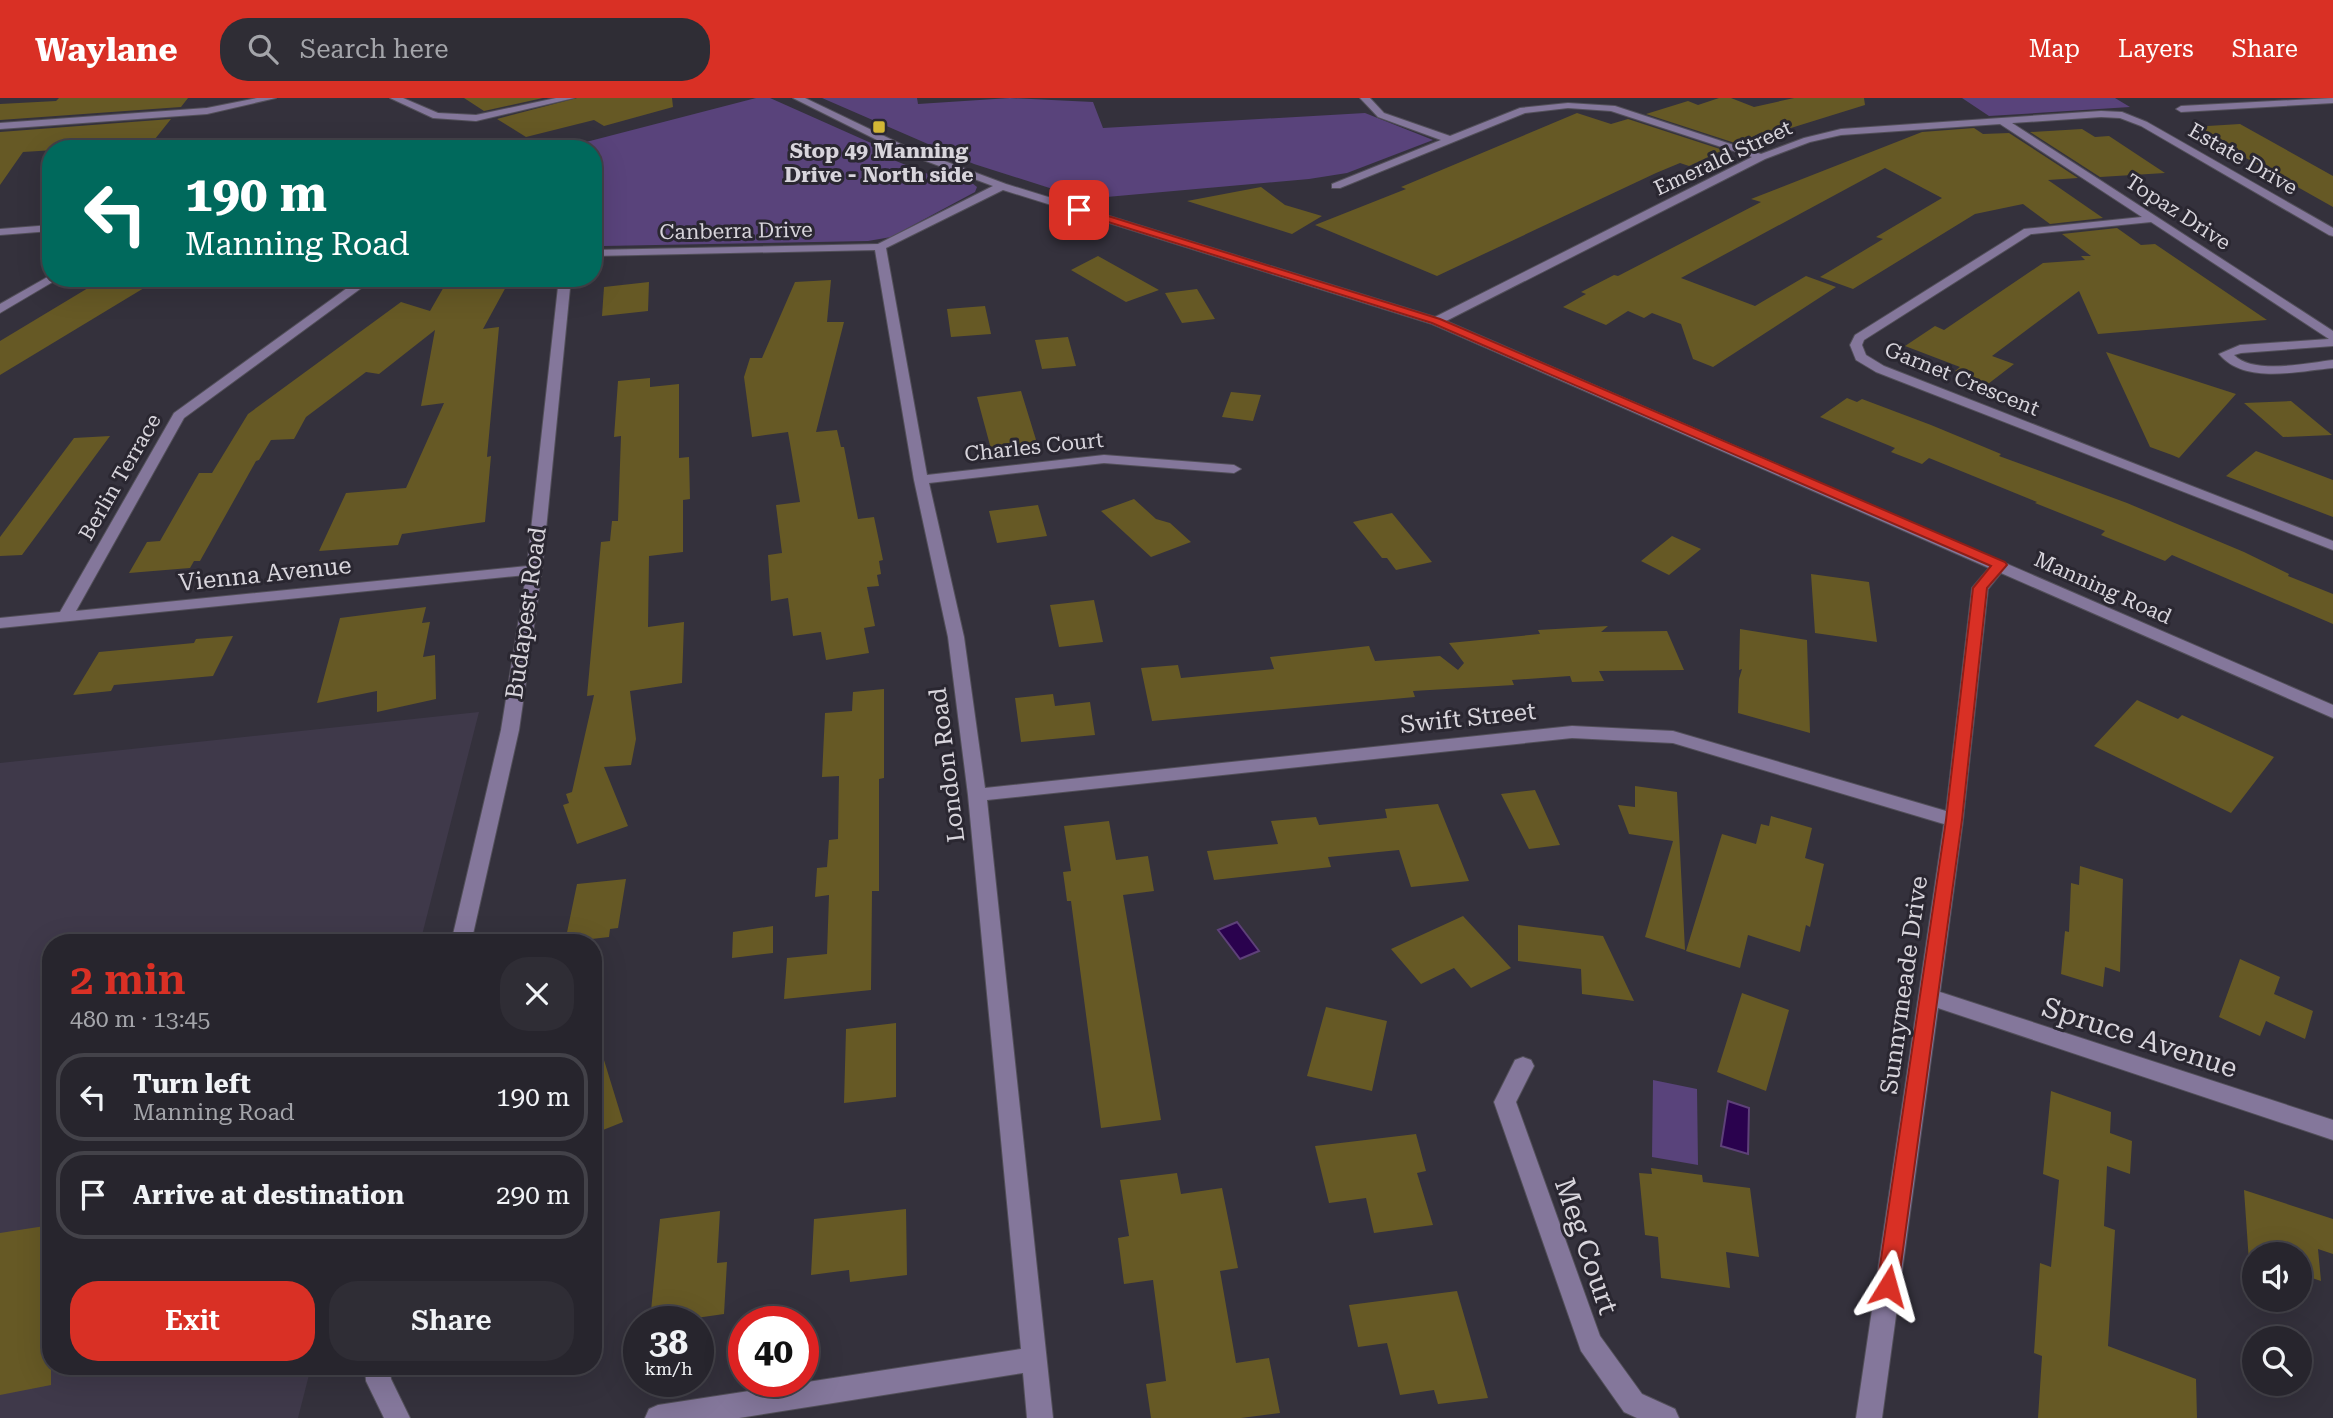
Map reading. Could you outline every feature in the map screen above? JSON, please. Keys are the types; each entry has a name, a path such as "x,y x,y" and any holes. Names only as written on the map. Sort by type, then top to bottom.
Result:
{"street":[{"path":"0,126 208,111 271,98"},
{"path":"395,98 436,116 476,118 569,98"},
{"name":"Manning Road","path":"798,98 903,149 1002,187 1436,321 2333,712"},
{"path":"1365,98 1381,115 1451,140"},
{"path":"2181,109 2274,100 2333,100"},
{"path":"1336,186 1523,110 1569,102 1612,108 1761,157"},
{"name":"Emerald Street","path":"1436,321 1761,157 1807,140 1841,132 2101,114 2133,118"},
{"name":"Estate Drive","path":"2133,118 2333,233"},
{"name":"Topaz Drive","path":"2002,121 2333,336"},
{"path":"880,247 1002,187"},
{"name":"Garnet Crescent","path":"2152,219 2028,231 1859,338 1856,345 1860,357 1892,374 2333,546"},
{"path":"0,232 42,229"},
{"name":"Canberra Drive","path":"602,253 880,247"},
{"name":"London Road","path":"880,247 921,480 956,637 976,795 1040,1418"},
{"path":"0,309 42,284"},
{"name":"Berlin Terrace","path":"65,617 179,416 357,287"},
{"name":"Budapest Road","path":"463,934 510,730 534,570 564,287"},
{"path":"2333,342 2240,349 2225,354 2230,362 2255,370 2333,364"},
{"name":"Charles Court","path":"921,480 1104,459 1234,469"},
{"name":"Sunnymeade Drive","path":"1869,1418 1954,820 1980,588 2000,565"},
{"name":"Vienna Avenue","path":"0,623 534,570"},
{"name":"Swift Street","path":"976,795 1572,732 1673,737 1954,820"},
{"name":"Spruce Avenue","path":"1929,997 2333,1129"},
{"name":"Meg Court","path":"1523,1066 1505,1102 1590,1343 1633,1403 1665,1418"},
{"path":"657,1418 1034,1359"},
{"path":"378,1375 397,1418"}],"shaded area":[{"path":"756,98 770,98 880,147 896,161 938,178 972,183 977,187 975,192 891,237 868,241 603,246 602,140 594,140"},
{"path":"822,98 917,98 918,104 1010,98 1093,102 1103,128 1365,113 1433,140 1347,173 1309,179 1084,199 974,164"},
{"path":"1962,98 2115,98 2130,107 1989,116"},
{"path":"479,712 422,934 42,934 42,1375 309,1375 298,1418 0,1418 0,763"},
{"path":"1237,922 1259,951 1240,959 1218,930"},
{"path":"1653,1080 1697,1089 1698,1165 1652,1157"},
{"path":"1728,1101 1749,1108 1748,1154 1721,1146"}],"building":[{"path":"59,98 188,98 181,107 0,120 0,104 56,101"},
{"path":"464,98 543,98 484,111"},
{"path":"577,98 672,98 673,107 604,126 594,120 526,137 497,119"},
{"path":"1719,98 1731,98 1754,107 1794,98 1864,98 1865,105 1768,135 1762,132 1738,144 1646,114 1688,101 1698,105"},
{"path":"1577,113 1611,124 1628,119 1723,150 1689,166 1680,163 1656,173 1437,276 1315,225 1406,189 1401,187"},
{"path":"171,119 154,140 42,140 42,151 23,152 0,185 0,132"},
{"path":"2240,124 2333,176 2333,207 2191,127"},
{"path":"1974,128 1983,134 2009,133 2078,178 2048,180 2103,218 2050,224 2023,204 1975,214 1853,289 1820,277 1883,239 1876,237 1942,198 1885,168 1681,278 1755,306 1806,276 1836,287 1713,367 1693,359 1681,324 1652,313 1644,318 1628,311 1606,325 1563,307 1586,294 1581,292 1614,275 1618,276 1761,202 1751,199 1922,132"},
{"path":"2082,129 2095,137 2109,136 2165,173 2100,177 2030,132"},
{"path":"1261,187 1285,205 1322,216 1292,234 1187,201"},
{"path":"2117,228 2141,245 2155,244 2267,320 2098,334 2079,291 1992,356 2014,364 1988,384 1955,371 1960,367 1905,346 1935,326 1944,330 2043,263 2085,260 2081,256 2091,256 2062,234"},
{"path":"1098,256 1159,290 1126,302 1071,270"},
{"path":"831,280 827,322 844,322 816,432 837,430 841,447 844,447 858,519 874,517 883,560 879,561 879,586 867,587 875,626 864,628 869,653 826,660 821,632 793,636 788,598 771,601 768,555 782,553 776,505 800,502 788,432 752,437 744,377 750,358 762,358 795,282"},
{"path":"649,282 648,311 602,316 604,287"},
{"path":"90,287 144,288 0,375 0,341"},
{"path":"444,287 506,287 483,329 499,327 487,457 491,456 485,522 402,534 398,545 319,551 346,493 406,488 444,403 421,406 435,330 379,374 366,372 306,417 294,439 271,440 256,461 200,561 194,561 190,568 129,573 147,542 160,541 199,473 212,473 248,414 401,302 430,311"},
{"path":"1197,289 1215,319 1182,323 1165,293"},
{"path":"985,306 991,334 951,337 947,309"},
{"path":"1068,337 1076,366 1042,369 1035,340"},
{"path":"2106,352 2236,394 2179,458 2150,447"},
{"path":"650,378 650,387 679,384 679,458 689,457 690,499 683,500 683,552 649,556 648,627 684,622 682,683 630,691 636,739 631,765 604,767 628,826 577,844 563,805 569,803 566,794 572,792 594,695 587,696 601,542 610,541 612,521 618,521 621,436 614,437 618,381"},
{"path":"1021,391 1037,443 991,449 977,397"},
{"path":"1231,392 1261,395 1253,421 1222,417"},
{"path":"1847,398 1857,402 1862,399 1931,425 2001,454 1999,456 2127,503 2244,552 2289,574 2288,576 2333,594 2333,624 2172,555 2165,561 2101,535 2105,531 1929,458 1922,464 1891,452 1895,448 1820,417"},
{"path":"2291,401 2332,435 2283,437 2244,403"},
{"path":"110,436 22,555 0,556 0,537 74,438"},
{"path":"2256,451 2333,480 2333,517 2226,476"},
{"path":"1134,499 1156,519 1170,523 1191,542 1151,557 1101,511"},
{"path":"1038,505 1047,536 997,543 989,511"},
{"path":"1392,513 1432,562 1396,570 1387,558 1382,558 1353,522"},
{"path":"1672,536 1701,549 1669,575 1641,561"},
{"path":"1811,574 1869,582 1877,642 1815,633"},
{"path":"1094,600 1103,642 1059,647 1050,605"},
{"path":"426,607 422,623 430,622 423,657 435,655 436,699 377,712 377,691 317,703 340,618"},
{"path":"1608,626 1601,632 1667,631 1684,670 1599,671 1604,681 1572,682 1570,676 1512,680 1514,685 1413,691 1415,697 1152,721 1141,668 1178,665 1181,678 1274,669 1270,657 1369,646 1375,661 1440,656 1458,670 1464,663 1449,643 1540,634 1538,630"},
{"path":"1740,629 1807,640 1810,733 1738,713 1742,669 1739,670"},
{"path":"233,636 213,676 114,685 111,691 73,695 99,652 194,643 196,639"},
{"path":"884,689 884,778 879,779 879,891 872,891 871,990 784,999 787,958 827,954 829,895 815,897 817,868 827,867 829,840 838,839 839,776 822,777 825,713 852,711 853,692"},
{"path":"1053,694 1055,706 1090,702 1095,735 1021,742 1015,698"},
{"path":"2137,700 2178,719 2182,715 2274,757 2231,813 2094,746"},
{"path":"1635,786 1677,792 1685,950 1645,937 1673,841 1629,834 1618,805 1635,807"},
{"path":"1535,790 1560,845 1529,849 1501,794"},
{"path":"1438,804 1469,881 1411,887 1399,850 1328,857 1331,867 1214,880 1207,851 1278,844 1271,821 1316,817 1319,825 1387,818 1385,809"},
{"path":"1771,816 1812,828 1805,858 1824,864 1810,927 1806,925 1800,952 1748,935 1740,968 1686,951 1722,834 1756,844 1761,824 1769,826"},
{"path":"1109,821 1116,860 1148,856 1154,891 1123,895 1161,1120 1101,1128 1071,901 1067,901 1063,872 1071,871 1064,826"},
{"path":"2080,866 2123,879 2120,972 2105,967 2103,987 2061,974 2065,931 2069,932 2071,883 2079,885"},
{"path":"626,879 618,928 610,929 609,937 602,938 602,934 567,934 577,884"},
{"path":"1463,916 1511,968 1471,988 1454,968 1421,984 1391,949"},
{"path":"1518,925 1603,936 1634,1001 1582,994 1581,969 1518,961"},
{"path":"773,926 773,953 732,958 733,932"},
{"path":"2240,959 2280,977 2274,994 2313,1011 2305,1039 2266,1021 2260,1036 2219,1017"},
{"path":"1742,993 1789,1010 1766,1091 1717,1072"},
{"path":"1326,1007 1387,1021 1372,1091 1307,1076"},
{"path":"896,1023 896,1097 844,1103 846,1029"},
{"path":"602,1054 623,1122 602,1130"},
{"path":"2051,1091 2111,1112 2110,1133 2132,1141 2130,1174 2107,1166 2104,1226 2115,1230 2108,1346 2196,1379 2197,1418 2038,1418 2042,1356 2034,1353 2040,1263 2051,1267 2059,1180 2043,1174"},
{"path":"1416,1134 1426,1171 1417,1173 1433,1225 1374,1233 1366,1198 1329,1203 1315,1146"},
{"path":"1651,1168 1702,1175 1703,1182 1750,1188 1759,1257 1726,1252 1730,1288 1661,1278 1658,1237 1645,1235 1639,1173 1652,1174"},
{"path":"1177,1173 1181,1194 1222,1188 1238,1268 1220,1271 1236,1363 1269,1358 1280,1413 1241,1418 1151,1418 1146,1384 1166,1381 1153,1280 1124,1284 1118,1238 1129,1236 1120,1180"},
{"path":"2244,1190 2333,1219 2333,1254 2318,1249 2321,1281 2312,1278 2312,1242 2248,1242"},
{"path":"906,1209 907,1275 850,1282 849,1270 811,1275 814,1219"},
{"path":"720,1211 717,1263 727,1262 724,1314 714,1315 714,1306 651,1306 660,1219"},
{"path":"42,1226 42,1375 51,1375 51,1385 0,1395 0,1233"},
{"path":"1457,1291 1488,1398 1438,1404 1434,1390 1400,1395 1387,1343 1358,1347 1349,1305"}],"place":[{"name":"Stop 49 Manning Drive - North side","path":"879,127"}],"route":[{"path":"1079,210 1436,321 2000,565 1980,588 1954,820 1888,1286"}]}
